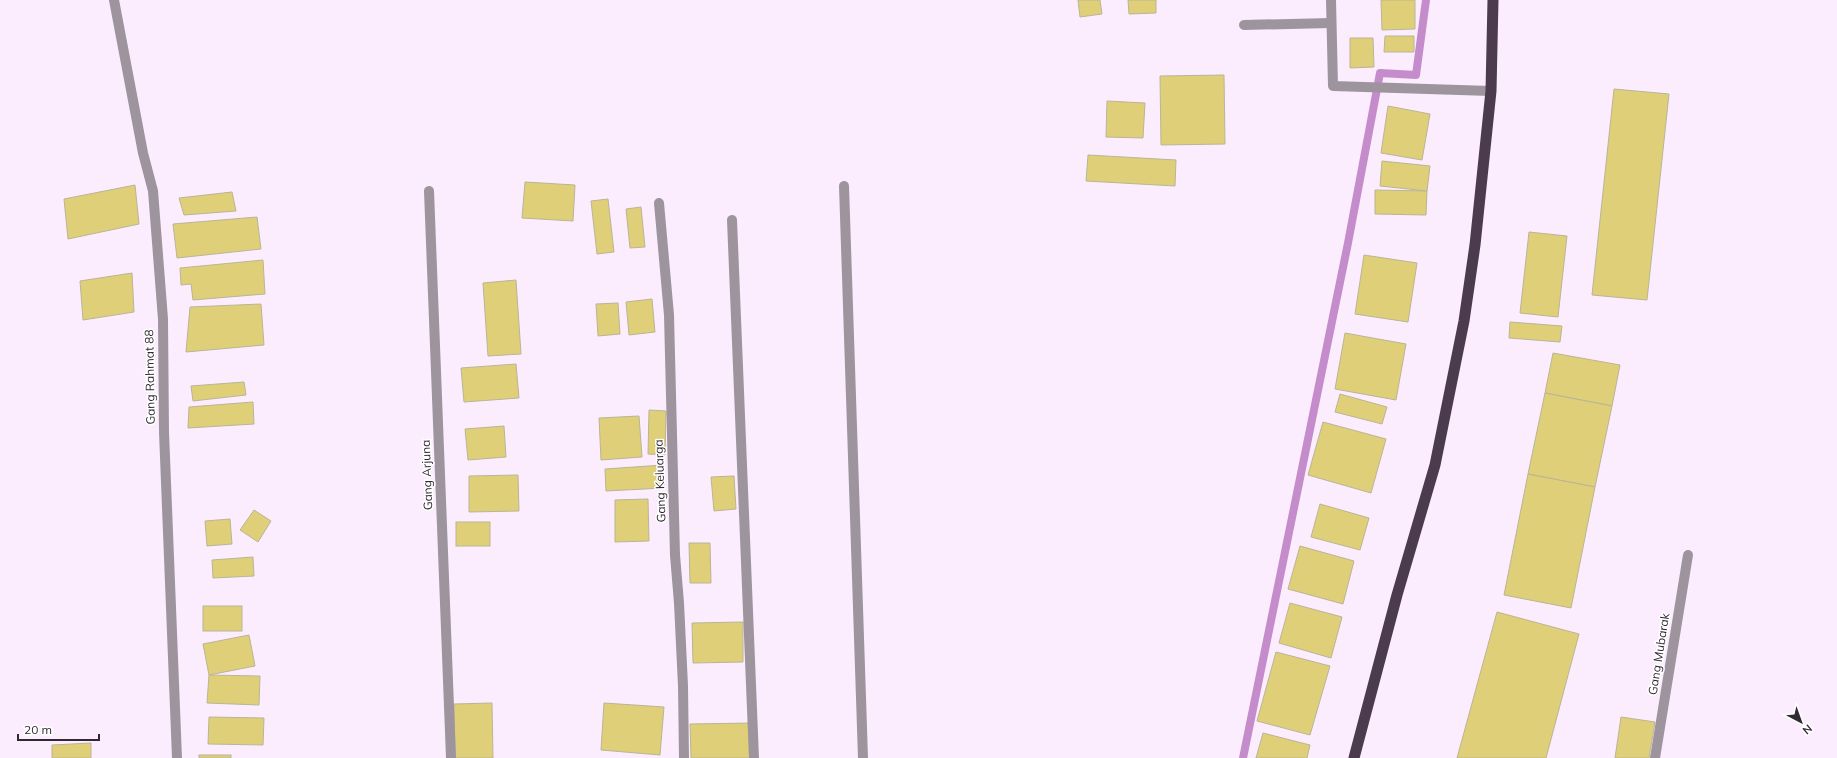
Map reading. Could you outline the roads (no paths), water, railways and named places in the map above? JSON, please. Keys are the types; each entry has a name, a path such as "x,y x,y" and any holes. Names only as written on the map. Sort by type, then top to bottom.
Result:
{"highway":[{"path":"1354,758 1397,595 1435,465 1464,321 1475,245 1491,91 1493,0"}],"street":[{"name":"Gang Rahmat 88","path":"114,0 143,154 153,191 162,319 164,432 177,758"},
{"path":"1331,0 1333,86 1491,91"},
{"path":"1244,25 1331,23"},
{"path":"844,186 863,758"},
{"name":"Gang Arjuna","path":"429,191 451,758"},
{"name":"Gang Keluarga","path":"659,203 669,315 675,555 683,686 684,758"},
{"path":"732,220 754,758"},
{"name":"Gang Mubarak","path":"1655,758 1688,555"}],"waterway":[{"path":"1243,758 1348,243 1380,73 1416,75 1426,0"}]}
